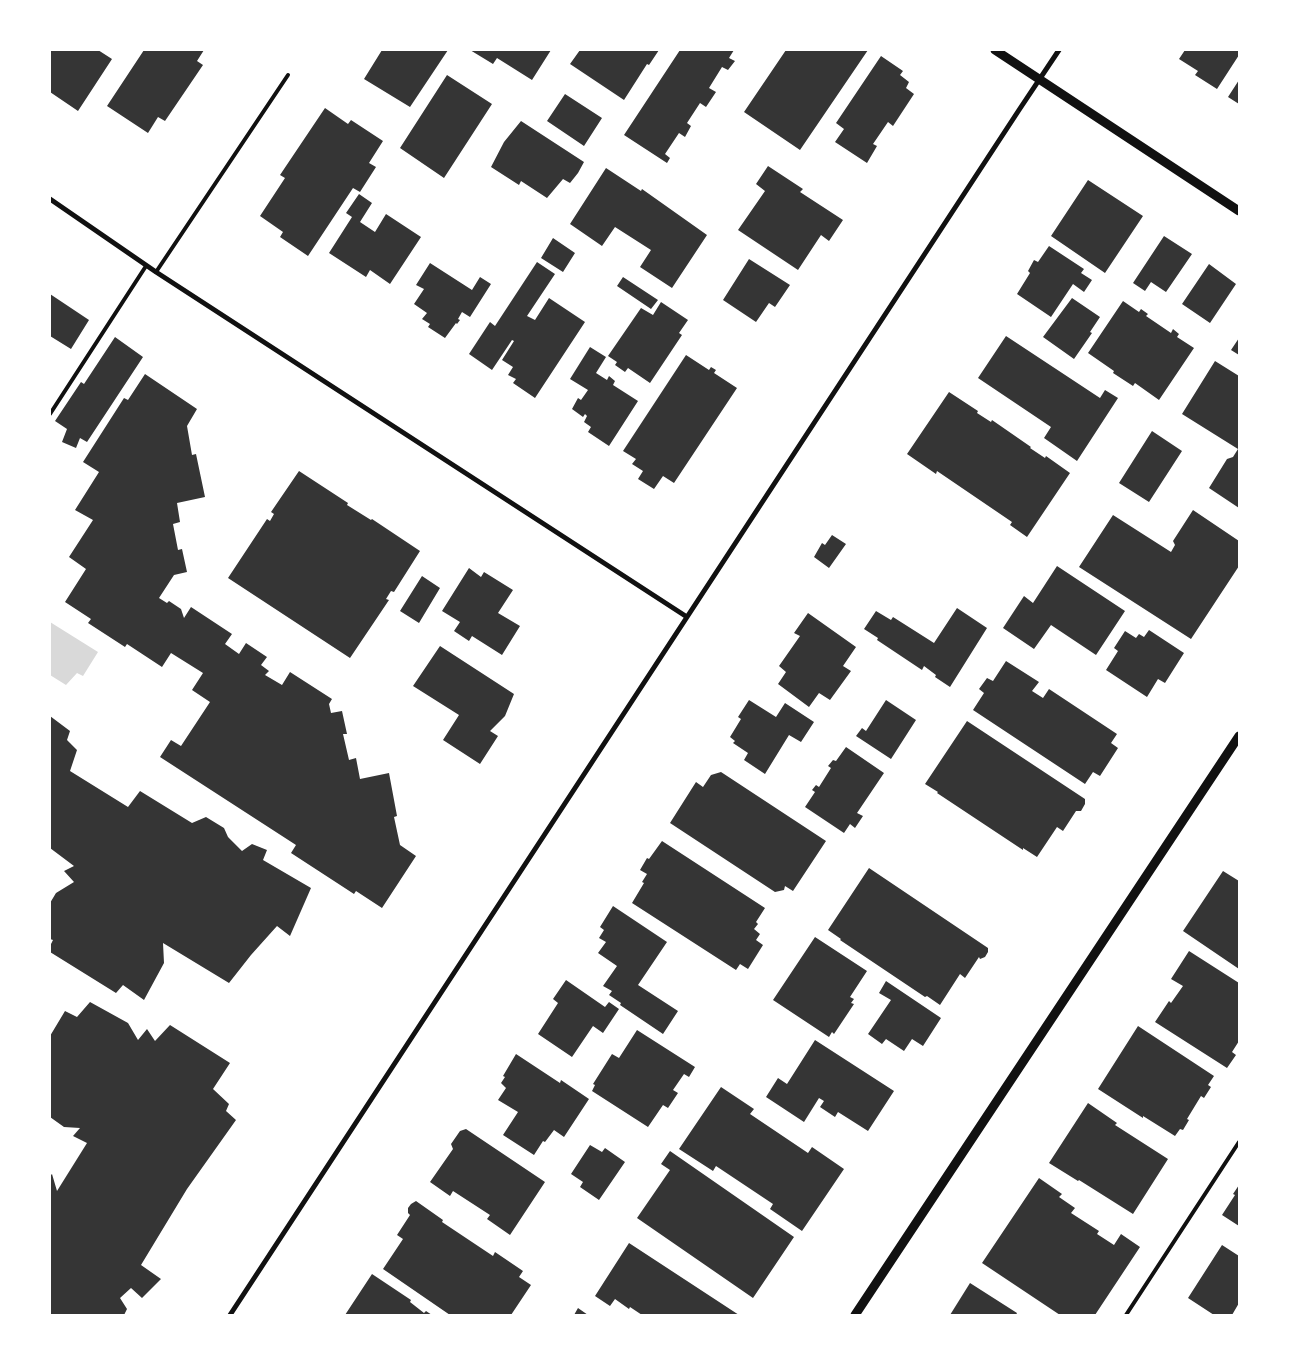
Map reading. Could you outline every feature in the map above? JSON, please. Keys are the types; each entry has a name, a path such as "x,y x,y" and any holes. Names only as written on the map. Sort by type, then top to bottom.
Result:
{"street":[{"path":"995,50 1239,211"},
{"path":"230,1315 1059,50"},
{"path":"50,200 146,266 687,617"},
{"path":"855,1315 1239,736"}],"lane":[{"path":"156,272 288,74"},
{"path":"50,414 146,266"},
{"path":"1126,1315 1239,1142"}],"shaded area":[{"path":"50,622 98,652 83,676 77,673 66,685 50,675"}],"building":[{"path":"50,50 98,50 112,59 78,111 50,92"},
{"path":"144,50 204,50 197,61 203,65 165,121 158,117 148,133 107,106"},
{"path":"382,50 448,50 410,107 364,79"},
{"path":"470,50 551,50 532,80 497,58 493,64"},
{"path":"580,50 659,50 649,65 647,64 624,100 570,64"},
{"path":"680,50 734,50 729,58 735,61 728,70 722,67 709,88 716,92 706,107 700,103 687,123 691,126 685,137 679,133 665,154 670,158 667,163 624,135"},
{"path":"786,50 868,50 800,150 744,112"},
{"path":"1185,50 1239,50 1239,55 1217,89 1195,75 1198,71 1179,59"},
{"path":"881,56 903,71 900,75 909,82 906,88 914,94 893,126 888,122 873,144 877,146 867,163 835,142 844,129 836,123"},
{"path":"447,75 492,104 444,178 400,148"},
{"path":"1239,80 1239,104 1228,97"},
{"path":"565,94 602,118 584,146 547,121"},
{"path":"325,108 348,124 351,120 383,141 369,163 376,167 360,192 353,188 308,256 280,237 283,232 260,216 285,178 280,175"},
{"path":"521,121 584,162 570,183 563,179 547,198 521,181 519,185 491,167 504,142"},
{"path":"768,166 803,189 800,192 843,220 829,241 821,235 798,270 738,230 765,191 756,184"},
{"path":"606,168 641,191 642,189 707,235 672,288 640,267 651,250 615,227 602,246 570,224"},
{"path":"1088,180 1143,216 1105,273 1051,236"},
{"path":"359,194 372,203 360,222 375,232 386,214 421,237 390,284 370,270 366,277 329,253 352,217 346,213"},
{"path":"1164,236 1192,254 1166,292 1151,282 1145,291 1133,283"},
{"path":"553,238 575,253 563,272 541,258"},
{"path":"1049,246 1084,269 1081,273 1092,280 1084,292 1073,284 1051,317 1017,294 1030,273 1028,271 1034,260 1038,262"},
{"path":"749,259 790,285 775,307 769,303 756,322 723,300"},
{"path":"537,262 555,274 527,316 535,320 549,298 585,322 535,398 513,383 516,379 508,375 513,367 502,360 514,341 512,340 492,370 469,354 490,322 495,326"},
{"path":"430,263 472,290 480,277 491,284 470,317 462,312 458,319 460,320 445,338 428,327 430,324 422,319 427,313 414,304 424,289 416,285"},
{"path":"1209,264 1236,284 1210,323 1182,304"},
{"path":"623,277 658,300 651,309 617,286"},
{"path":"50,294 89,320 71,349 50,336"},
{"path":"1072,298 1100,317 1090,332 1092,333 1074,359 1043,337"},
{"path":"1123,301 1139,312 1141,309 1148,314 1146,316 1171,333 1173,329 1179,334 1177,337 1194,348 1159,400 1135,383 1133,386 1113,373 1114,371 1088,353"},
{"path":"661,302 688,320 679,333 682,335 650,383 628,368 625,372 615,365 617,362 608,356 641,308 653,315"},
{"path":"1006,336 1100,398 1105,390 1118,398 1077,461 1044,438 1051,427 978,378"},
{"path":"115,337 143,357 87,442 80,438 76,448 62,442 67,429 55,421 81,382 84,384"},
{"path":"1239,338 1239,355 1231,350"},
{"path":"590,347 606,357 596,373 607,380 609,376 615,381 613,385 638,401 609,446 588,432 591,427 584,422 587,416 585,414 583,417 572,409 578,398 581,400 588,390 570,379"},
{"path":"686,355 709,370 711,367 716,370 714,373 737,388 674,483 663,476 654,489 638,479 643,471 632,464 636,459 623,451"},
{"path":"1215,361 1239,376 1239,508 1209,488 1227,459 1233,457 1238,449 1182,414"},
{"path":"145,374 197,409 187,426 192,455 196,454 205,497 177,503 180,522 173,524 178,550 182,549 187,572 174,575 159,598 167,603 169,601 181,609 184,618 191,607 232,634 225,644 239,654 246,643 267,657 261,665 269,671 265,675 282,685 290,672 332,699 329,704 331,713 342,711 347,734 343,734 349,760 356,758 360,779 389,773 397,816 394,817 400,845 416,856 382,908 356,891 354,894 291,853 296,845 160,757 171,740 181,746 210,702 192,690 203,673 171,653 162,667 127,644 125,647 88,623 91,619 65,602 86,569 69,557 93,520 75,510 99,472 83,462 124,398 128,400"},
{"path":"949,392 978,411 977,413 991,422 992,420 1030,448 1045,458 1046,456 1070,473 1027,537 1010,525 1012,522 937,471 936,474 907,454"},
{"path":"1152,431 1182,451 1149,502 1119,483"},
{"path":"299,471 348,503 347,505 420,551 394,592 391,591 386,599 389,600 350,658 228,578 267,519 270,521 274,514 271,512"},
{"path":"1193,510 1239,541 1239,566 1191,639 1079,567 1113,515 1171,552 1175,545 1173,541"},
{"path":"832,535 846,544 829,568 814,557 822,543 825,545"},
{"path":"1057,566 1125,611 1096,655 1051,625 1034,649 1003,628 1024,596 1033,603"},
{"path":"469,568 481,577 484,572 513,590 498,613 520,626 502,655 472,636 469,641 454,631 460,622 442,611"},
{"path":"422,576 440,588 419,623 400,611"},
{"path":"957,608 987,628 950,687 935,677 936,675 924,666 922,670 864,629 876,611 891,620 893,617 934,643"},
{"path":"808,613 856,647 843,666 851,671 830,700 819,693 809,707 778,684 786,672 779,666 800,636 794,633"},
{"path":"1149,630 1184,653 1165,683 1158,679 1147,697 1106,670 1118,651 1114,648 1125,631 1136,638 1139,634 1144,637"},
{"path":"440,646 514,694 505,716 490,731 498,736 480,764 443,740 459,715 413,686"},
{"path":"1006,661 1039,682 1032,691 1043,698 1049,689 1117,734 1111,743 1118,748 1100,776 1093,772 1085,784 973,710 984,693 979,689 987,678 993,681"},
{"path":"749,700 776,717 785,703 814,722 801,742 789,735 765,774 744,760 748,753 733,743 735,741 730,737 741,719 738,717"},
{"path":"886,700 916,720 891,759 856,736 862,728 866,731"},
{"path":"50,716 70,731 67,740 77,750 70,771 128,807 140,791 192,823 206,817 224,828 228,837 242,851 252,844 267,850 263,860 311,888 290,936 277,926 229,983 163,943 164,963 144,1000 123,985 116,993 50,952 53,940 50,939 50,903 56,893 74,882 64,871 74,866 50,848"},
{"path":"967,721 1085,799 1085,804 1081,811 1076,811 1063,831 1057,827 1037,857 1023,848 1023,850 925,784"},
{"path":"846,747 884,773 857,813 863,816 855,828 850,824 844,833 805,807 815,792 812,790 816,785 819,787 831,768 828,766 833,760 836,761"},
{"path":"721,772 826,841 793,891 785,886 784,890 775,892 670,823 696,782 703,787 711,775"},
{"path":"662,841 765,908 754,929 760,934 756,940 763,945 748,969 740,964 736,970 632,903 647,874 640,870 647,858 649,859"},
{"path":"869,868 988,948 985,957 980,959 979,957 965,978 960,974 940,1005 927,996 925,997 828,930"},
{"path":"1223,871 1239,881 1239,969 1183,931"},
{"path":"613,906 667,942 638,985 678,1011 663,1034 620,1005 621,1003 609,995 612,991 603,986 617,966 598,953 606,942 599,938 604,930 600,927"},
{"path":"815,937 867,971 850,997 854,999 851,1003 854,1004 834,1034 832,1032 829,1037 773,1000"},
{"path":"1189,951 1239,983 1239,1041 1232,1052 1236,1055 1227,1068 1155,1022 1169,1001 1171,1003 1183,986 1171,979"},
{"path":"566,980 605,1007 609,1002 619,1009 603,1033 593,1026 572,1057 538,1034 558,1003 553,999"},
{"path":"886,981 941,1018 923,1046 912,1039 904,1051 886,1039 882,1044 868,1034 891,1000 879,993"},
{"path":"90,1002 128,1023 138,1040 147,1029 155,1041 170,1025 230,1063 213,1089 229,1104 226,1111 236,1120 187,1189 141,1265 161,1279 142,1298 131,1288 120,1298 127,1309 124,1315 50,1315 50,1176 52,1174 57,1191 87,1143 73,1136 80,1128 64,1127 50,1117 50,1036 65,1011 77,1017"},
{"path":"1138,1026 1214,1076 1208,1085 1211,1087 1204,1098 1201,1096 1187,1119 1189,1120 1183,1130 1180,1129 1175,1136 1098,1089"},
{"path":"637,1030 695,1067 689,1077 684,1074 673,1090 678,1093 668,1108 663,1105 648,1127 592,1091 595,1085 593,1084 612,1054 619,1058"},
{"path":"815,1040 894,1091 868,1131 838,1112 835,1117 820,1107 824,1101 819,1098 804,1122 766,1097 778,1078 787,1084"},
{"path":"516,1054 560,1083 561,1080 589,1099 564,1137 554,1130 545,1142 543,1141 534,1155 503,1135 518,1112 498,1100 506,1088 501,1083 505,1077 503,1076"},
{"path":"721,1087 754,1109 750,1114 808,1153 812,1147 844,1169 802,1231 770,1209 773,1204 716,1166 713,1171 679,1149"},
{"path":"1088,1103 1117,1123 1115,1125 1168,1159 1133,1214 1049,1163"},
{"path":"466,1129 545,1182 510,1235 487,1219 490,1215 453,1191 450,1196 430,1182 453,1149 451,1144 460,1131"},
{"path":"590,1145 602,1152 605,1148 625,1162 599,1200 580,1187 583,1182 571,1174"},
{"path":"670,1151 794,1237 753,1298 637,1218 670,1170 661,1164"},
{"path":"1039,1178 1062,1194 1059,1197 1075,1208 1071,1213 1099,1231 1097,1234 1114,1245 1121,1234 1140,1247 1095,1315 1060,1315 982,1263"},
{"path":"1239,1185 1239,1226 1222,1215"},
{"path":"416,1201 443,1220 442,1222 493,1256 495,1252 523,1271 519,1277 531,1285 511,1315 450,1315 383,1269 403,1239 397,1235 410,1215 408,1208"},
{"path":"629,1243 739,1315 642,1315 615,1299 610,1306 595,1296"},
{"path":"1222,1245 1239,1256 1239,1303 1232,1315 1214,1315 1188,1298"},
{"path":"372,1274 411,1300 410,1302 424,1313 426,1311 432,1315 345,1315"},
{"path":"970,1283 1017,1313 1016,1315 950,1315"},
{"path":"578,1308 588,1315 574,1315"}]}
